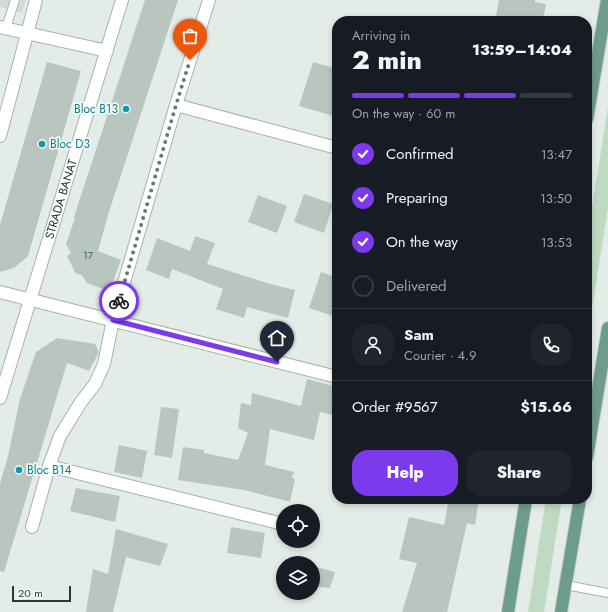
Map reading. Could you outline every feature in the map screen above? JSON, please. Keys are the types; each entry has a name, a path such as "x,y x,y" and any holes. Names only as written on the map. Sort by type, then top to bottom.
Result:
{"main road":[{"path":"592,88 606,0"},
{"path":"592,426 608,328"},
{"path":"508,612 525,504"},
{"path":"561,612 579,504"}],"street":[{"path":"0,136 2,117 36,0"},
{"name":"STRADA BANAT","path":"0,398 122,0"},
{"path":"32,527 49,466 60,436 81,402 95,384 104,364 113,320 176,105 209,0"},
{"path":"3,27 106,51"},
{"path":"176,105 332,147"},
{"path":"0,292 31,298 332,377"},
{"path":"49,466 276,522"}],"lane":[{"path":"3,27 15,0"},
{"path":"566,585 608,593"}],"shaded area":[{"path":"0,0 26,0 22,13 0,7"}],"green space":[{"path":"608,107 608,208 592,309 592,208"},
{"path":"545,504 561,504 544,612 528,612"}],"building":[{"name":"Bloc B13","path":"145,0 178,0 108,215 98,251 121,260 109,291 87,283 82,275 76,274 67,256 71,253 66,244"},
{"path":"499,0 535,0 535,2 546,4 544,16 496,16"},
{"name":"Bloc D3","path":"47,62 81,71 28,256 14,268 0,272 0,225"},
{"path":"313,62 332,68 332,116 299,106"},
{"path":"304,194 332,204 324,233 294,222"},
{"path":"258,195 287,206 277,233 248,222"},
{"path":"195,236 215,243 207,264 270,284 295,290 288,318 247,307 244,318 216,309 223,289 172,269 169,279 146,270 157,238 190,251"},
{"path":"321,272 332,276 332,316 309,308"},
{"name":"Bloc B14","path":"57,338 95,344 99,352 89,371 67,363 4,572 0,571 0,484 8,456 20,399 36,352"},
{"path":"307,379 332,386 332,415 320,412 314,440 270,429 265,465 294,472 292,478 295,479 290,502 244,490 178,480 183,447 204,450 204,453 238,460 248,433 238,428 241,403 251,405 252,393 301,406"},
{"path":"161,407 179,409 172,458 154,455"},
{"path":"119,445 147,451 142,478 114,472"},
{"path":"76,488 120,496 115,522 70,511"},
{"path":"448,504 478,504 475,525 467,523 447,612 402,612 417,563 399,559 409,517 444,525"},
{"path":"231,527 265,533 261,558 227,553"},
{"path":"116,529 168,544 160,566 126,557 113,612 86,612 93,569 108,574"},
{"path":"320,568 335,572 330,588 320,587"}],"way so far":[{"path":"119,301 190,60"}],"place":[{"name":"Bloc B13","path":"126,109"},
{"name":"Bloc D3","path":"42,144"},
{"name":"Bloc B14","path":"19,470"}],"route":[{"path":"119,301 113,320 277,362"}]}
